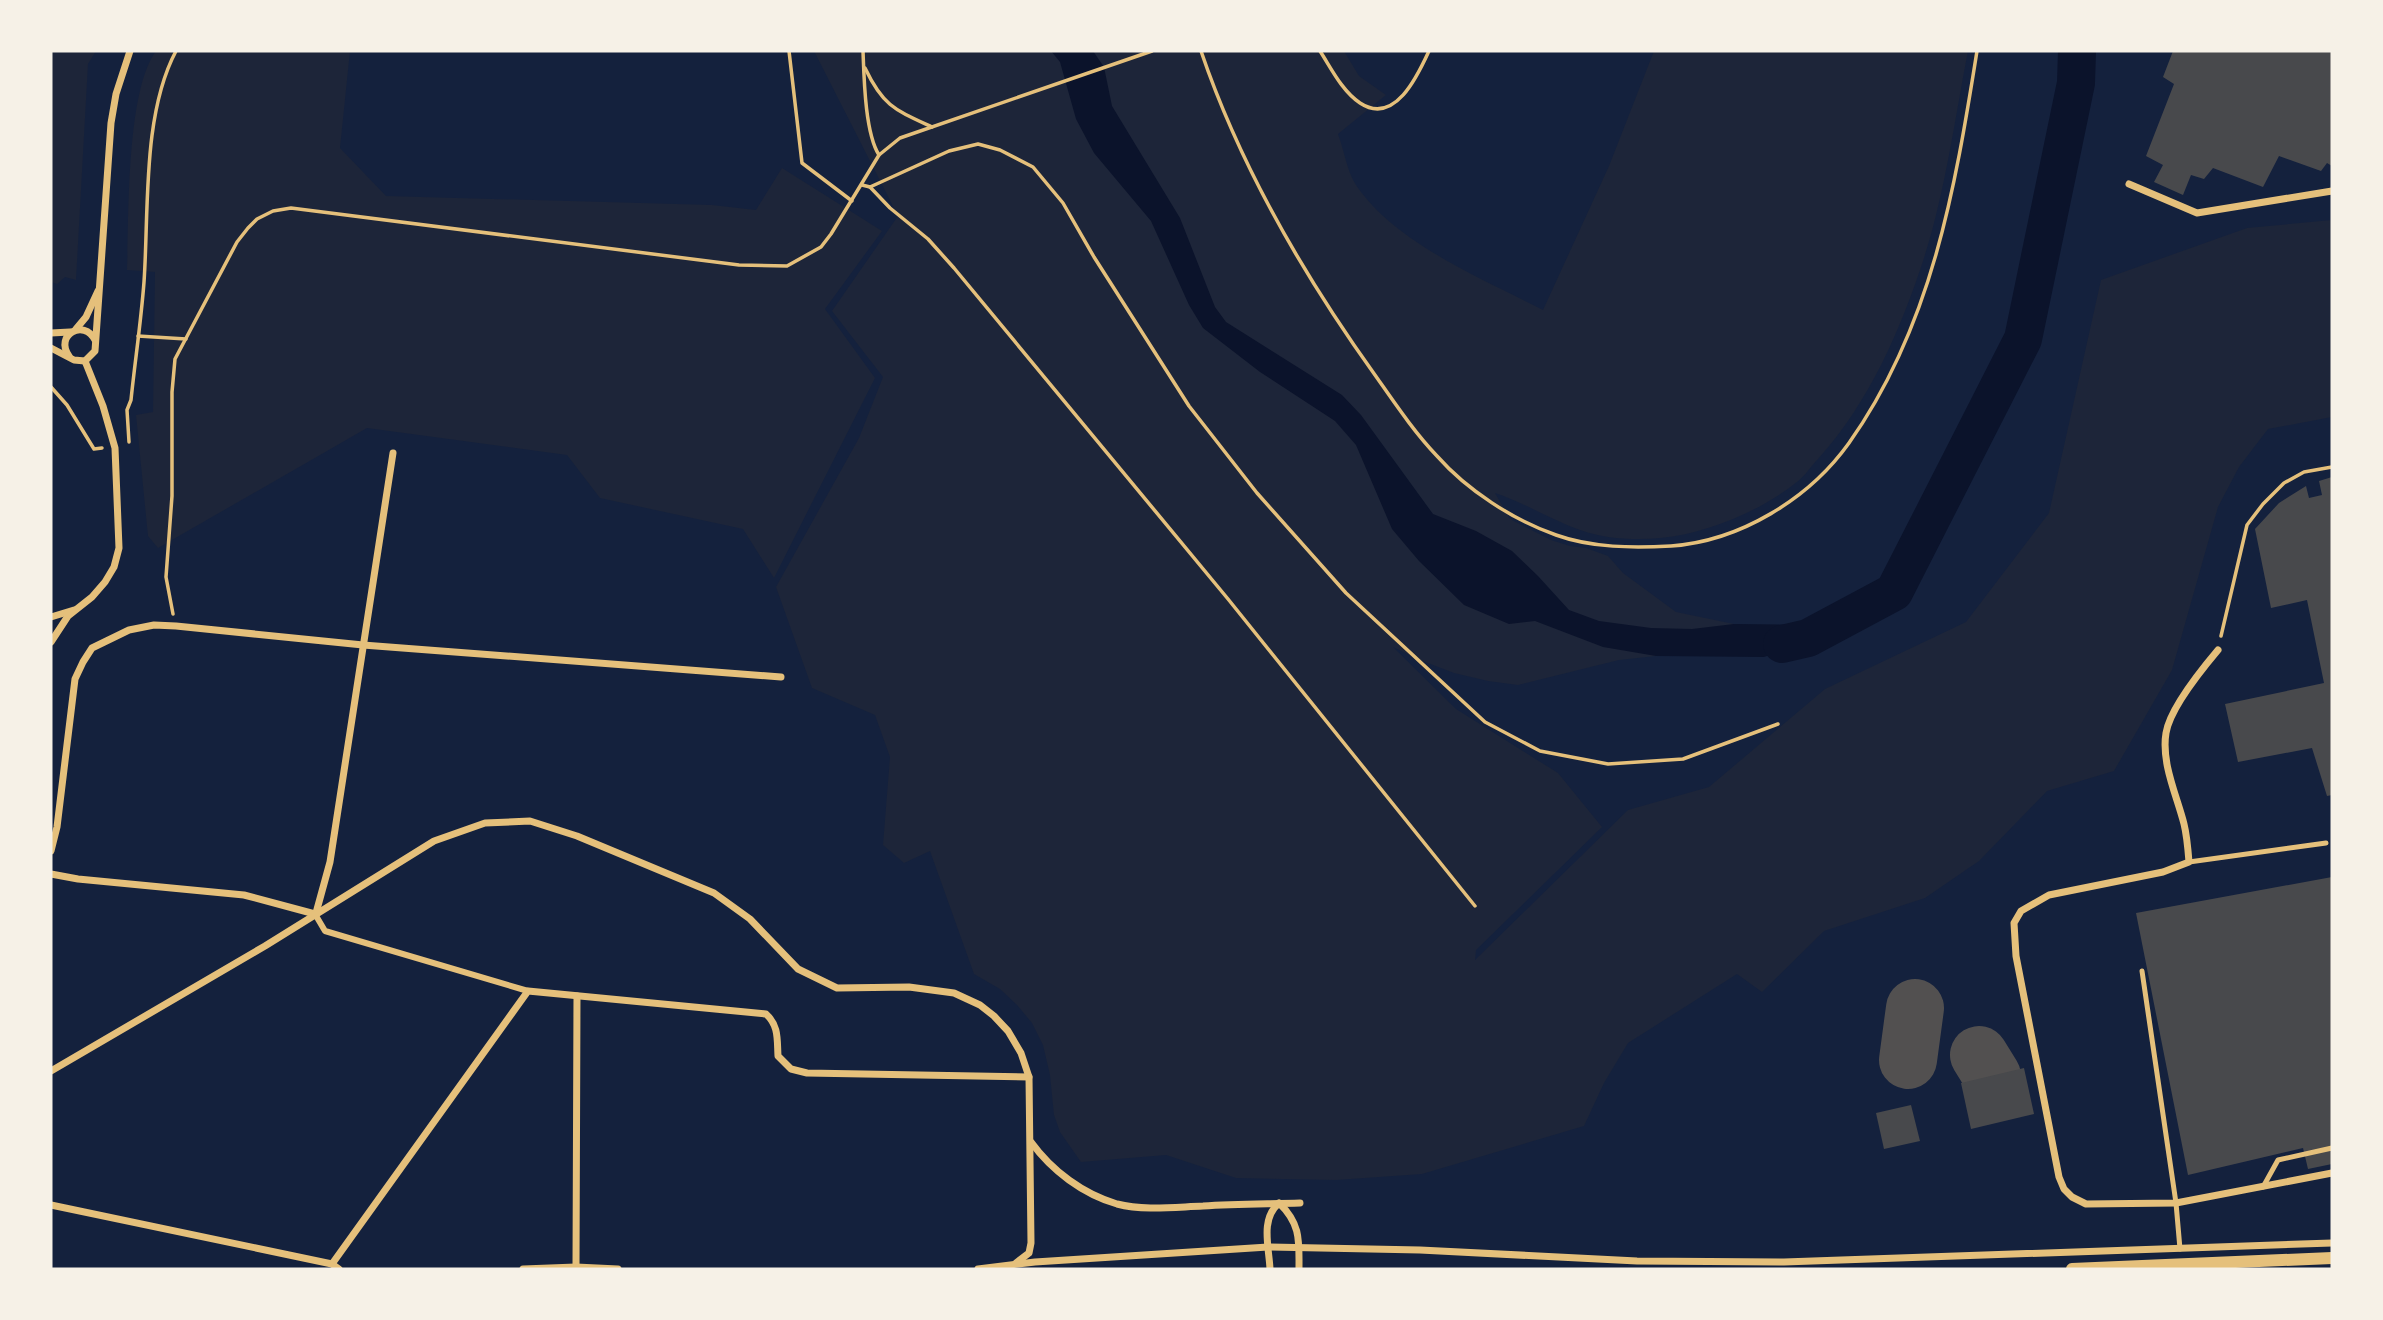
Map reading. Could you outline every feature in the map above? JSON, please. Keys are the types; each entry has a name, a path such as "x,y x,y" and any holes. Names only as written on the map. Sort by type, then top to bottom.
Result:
{"street":[{"path":"51,348 78,361 85,361 95,351 111,123 116,94 130,51"},
{"path":"2129,184 2197,213 2332,191"},
{"path":"69,357 64,346 67,336 86,317 101,280"},
{"path":"51,333 80,329 90,332 96,341"},
{"path":"51,642 75,610 105,582 119,548 115,447 103,406 85,361"},
{"path":"315,914 330,862 394,453"},
{"path":"51,617 75,610"},
{"path":"51,851 57,827 75,679 92,648 129,630 154,625 176,626 363,645 781,677"},
{"path":"2218,650 2197,674 2166,732 2169,769 2185,827 2189,862 2163,872 2049,895 2021,911 2014,923 2016,956 2059,1177 2064,1189 2086,1205 2176,1203 2332,1173"},
{"path":"51,1071 434,841 485,823 530,821 577,836 714,893 750,919 798,969 837,988 909,987 954,993 980,1005 995,1016 1021,1053 1029,1077 1031,1248 1025,1257 1011,1265"},
{"path":"51,874 243,895 315,914 325,931 527,991 765,1014 773,1021 777,1031 778,1056 791,1069 807,1073 1029,1077"},
{"path":"51,1205 336,1267 527,991"},
{"path":"576,1267 577,996"},
{"path":"1031,1141 1045,1161 1066,1177 1090,1193 1119,1204 1153,1208 1300,1203"},
{"path":"1269,1266 1268,1220 1271,1209 1279,1203"},
{"path":"1279,1203 1289,1213 1298,1233 1299,1265"},
{"path":"978,1269 1268,1247 1433,1250 1637,1261 1784,1262 2332,1243"},
{"path":"2072,1269 2234,1266 2332,1258"},
{"path":"523,1269 618,1269"}],"lane":[{"path":"2189,862 2326,843"},
{"path":"2142,971 2176,1203 2180,1249"},
{"path":"2263,1187 2278,1160 2332,1149"}],"path":[{"path":"51,387 67,405 94,449 130,447 127,410 131,400 144,283 151,142 163,78 176,51"},
{"path":"788,51 802,163 852,201"},
{"path":"863,51 873,145 879,155"},
{"path":"176,626 166,577 172,496 172,392 175,359 237,242 257,219 273,211 291,208 762,266 788,265 821,247 879,155 900,138 1152,51"},
{"path":"1201,51 1241,149 1304,269 1351,342 1438,458 1489,499 1557,536 1600,544 1654,547 1715,539 1759,520 1795,497 1818,477 1855,433 1870,410 1902,348 1923,300 1937,257 1960,156 1976,51"},
{"path":"1320,51 1347,91 1362,104 1378,108 1391,105 1408,92 1429,51"},
{"path":"864,66 877,92 887,103 932,127"},
{"path":"870,187 949,151 978,144 1000,150 1033,167 1063,203 1094,257 1189,406 1257,493 1346,593 1485,722 1540,751 1608,764 1683,759 1778,724"},
{"path":"862,185 870,187 890,208 928,239 954,268 1237,610 1475,906"},
{"path":"138,336 186,338"},
{"path":"2218,650 2247,525 2284,483 2304,472 2332,467"}],"shaded area":[{"path":"51,51 96,51 88,64 76,280 65,277 57,284 51,282"},
{"path":"156,51 350,51 340,148 386,196 712,205 756,210 782,168 882,231 825,309 875,378 774,578 743,529 600,498 567,455 367,428 158,548 148,536 136,415 153,412 155,272 127,270 134,124 146,70"},
{"path":"814,51 1344,51 1359,76 1386,95 1338,134 1356,185 1393,225 1416,242 1543,310 1609,166 1654,51 1968,51 1938,208 1905,311 1868,390 1836,437 1800,480 1766,503 1733,519 1687,534 1640,539 1593,534 1495,493 1510,519 1551,540 1608,556 1623,573 1676,612 1734,624 1656,656 1619,660 1518,685 1454,673 1393,647 1456,709 1558,773 1602,827 1476,950 1475,960 1628,810 1709,787 1825,689 1966,622 2049,513 2101,280 2247,228 2332,220 2332,417 2268,429 2239,467 2218,507 2172,670 2114,771 2047,791 1979,861 1925,898 1824,931 1762,992 1737,974 1628,1043 1604,1083 1584,1126 1422,1174 1336,1180 1236,1178 1166,1155 1081,1162 1060,1132 1054,1115 1050,1075 1043,1045 1032,1023 1017,1005 1000,989 974,974 930,851 904,863 883,845 890,757 875,715 812,688 776,587 859,438 883,377 832,311 898,216"},
{"path":"1051,51 1093,51 1104,67 1112,106 1180,218 1215,307 1226,322 1342,395 1361,415 1433,514 1476,531 1512,551 1569,610 1599,621 1651,628 1692,629 1734,624 1813,625 1838,621 1804,644 1764,657 1656,656 1603,647 1535,621 1509,624 1464,605 1419,561 1392,529 1356,445 1335,421 1260,372 1203,328 1189,305 1151,221 1094,153 1076,119 1060,62"}],"building":[{"path":"2173,51 2332,51 2332,166 2327,163 2321,171 2279,156 2263,187 2213,168 2204,179 2191,175 2183,195 2154,182 2163,165 2146,156 2174,84 2163,77"},
{"path":"2332,477 2332,795 2327,796 2312,748 2238,762 2225,704 2324,683 2307,600 2271,608 2255,529 2279,503 2306,486 2309,498 2322,495 2319,481"},
{"path":"2332,877 2332,1164 2308,1169 2303,1148 2188,1175 2136,913"},
{"path":"2024,1068 2034,1114 1971,1129 1961,1083"},
{"path":"1911,1105 1920,1141 1884,1149 1876,1113"}],"waterway":[{"path":"1782,644 1808,638 1894,592 2023,339 2076,83 2077,51"}],"taxiway":[{"path":"1908,1060 1915,1008"},
{"path":"1979,1055 1992,1076"}]}
